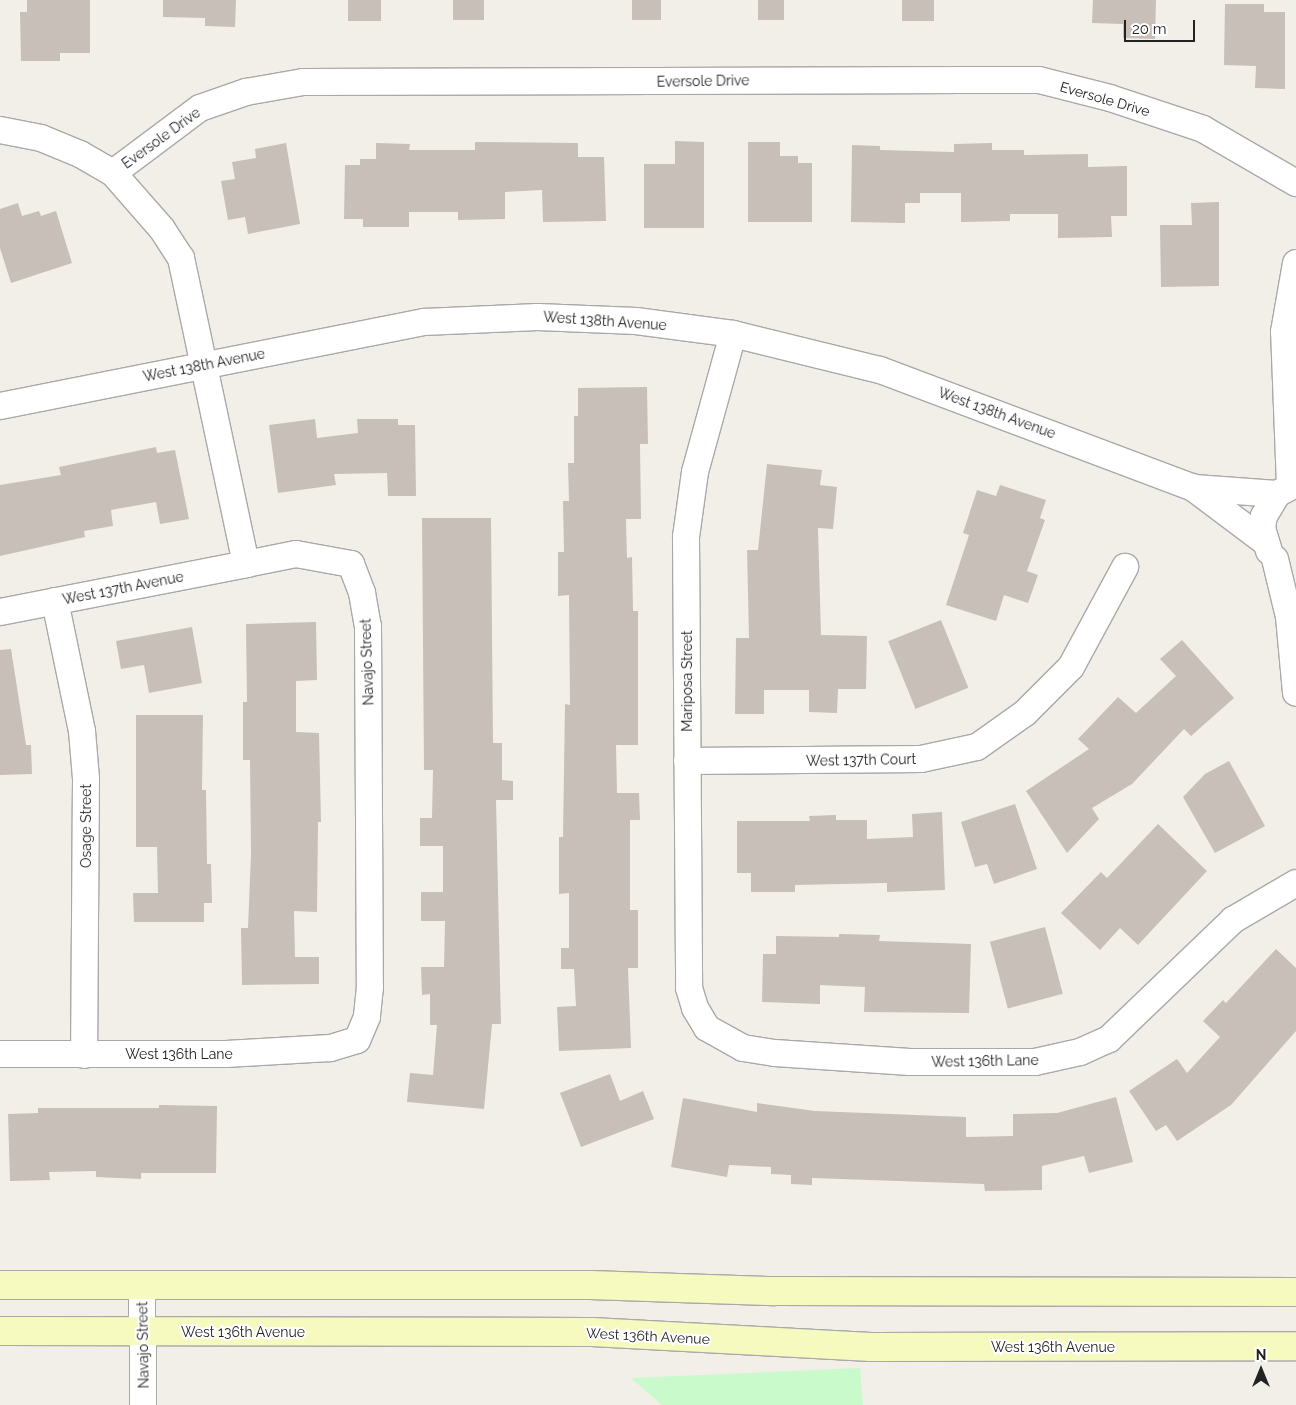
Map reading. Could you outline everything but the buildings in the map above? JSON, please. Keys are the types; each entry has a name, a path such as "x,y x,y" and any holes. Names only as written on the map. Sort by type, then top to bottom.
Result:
{"main road":[{"path":"0,1285 570,1284 795,1291 1296,1292"},
{"name":"West 136th Avenue","path":"0,1331 592,1332 871,1347 1296,1346"}],"street":[{"name":"Eversole Drive","path":"113,173 200,108 246,92 303,82 1038,80 1110,98 1203,129 1296,183"},
{"path":"0,130 41,138 80,154 113,173 162,229 181,258 246,564"},
{"path":"1296,263 1284,332 1288,488 1264,516 1278,557 1289,617 1296,693"},
{"name":"West 138th Avenue","path":"0,406 204,364 424,322 538,317 636,320 733,334 880,370 1192,487 1237,494 1288,488"},
{"name":"Mariposa Street","path":"707,1028 695,1008 689,988 686,537 695,472 733,334"},
{"name":"West 138th Avenue","path":"1192,487 1278,557"},
{"name":"Navajo Street","path":"246,564 296,554 325,557 351,564 362,593 368,626 370,987 368,1017 357,1040"},
{"name":"West 137th Avenue","path":"0,612 246,564"},
{"name":"West 137th Court","path":"687,761 921,759 977,747 1026,713 1070,667 1125,568"},
{"name":"Osage Street","path":"55,601 82,731 86,779 84,1055"},
{"name":"West 136th Lane","path":"707,1028 743,1048 804,1055 910,1062 1036,1062 1080,1052 1109,1039 1234,920 1296,883"},
{"name":"West 136th Lane","path":"0,1054 84,1055 300,1052 330,1048 357,1040"},
{"name":"Navajo Street","path":"142,1285 143,1405"}],"green space":[{"path":"860,1368 863,1405 662,1405 631,1378"}]}
